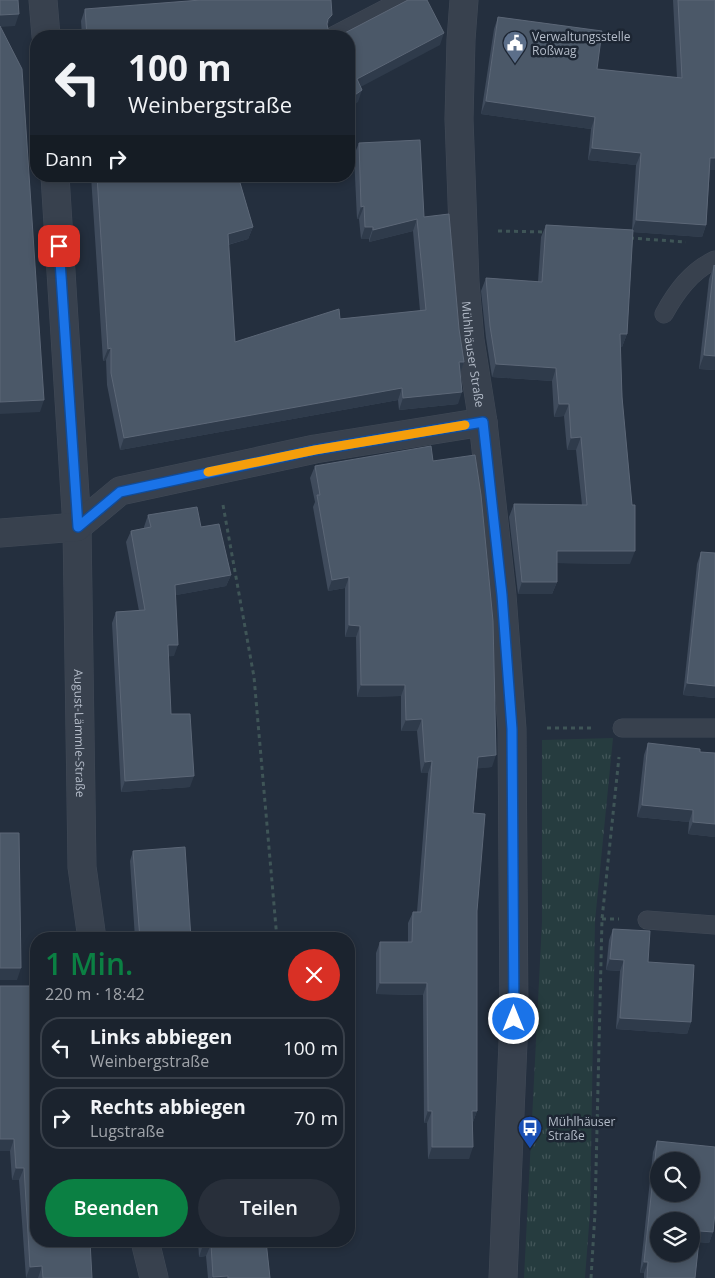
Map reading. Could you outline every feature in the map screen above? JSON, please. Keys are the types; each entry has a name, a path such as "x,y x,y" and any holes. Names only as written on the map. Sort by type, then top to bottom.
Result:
{"street":[{"path":"43,0 46,30"},
{"name":"Mühlhäuser Straße","path":"464,0 459,119 462,231 470,340 483,422 502,595 512,729 514,1019 502,1278"},
{"name":"August-Lämmle-Straße","path":"55,182 78,527 82,867 91,932"},
{"path":"0,533 78,527 120,492 215,470 315,450 483,422"},
{"path":"146,1247 154,1278"}],"lane":[{"path":"344,30 402,0"},
{"path":"664,314 675,294 690,276 712,261"},
{"path":"622,728 715,728"},
{"path":"647,920 715,924"}],"path":[{"path":"522,230 550,233"},
{"path":"623,238 693,242 712,261"},
{"path":"215,470 254,677 276,932"},
{"path":"543,728 572,728"},
{"path":"591,1278 596,1213 602,919 622,728"}],"green space":[{"path":"613,738 595,921 590,1212 585,1278 524,1278 542,922 542,740"}],"building":[{"path":"0,0 18,0 19,14 0,15"},
{"path":"201,0 331,0 332,15 328,19 327,24 329,30 87,30 85,9"},
{"path":"408,0 427,0 444,33 357,79 362,90 355,95 355,30 350,30"},
{"path":"678,0 715,0 715,158 710,158 706,225 636,220 641,153 592,148 595,117 486,101 498,17 602,31 597,69 682,78"},
{"path":"0,26 22,69 44,400 0,402"},
{"path":"420,140 424,217 449,214 459,329 464,362 459,362 462,392 403,398 402,388 124,438 111,373 111,348 108,349 97,182 240,182 253,227 228,234 235,342 339,309 340,319 426,310 417,219 373,230 373,227 365,227 364,206 361,207 359,143"},
{"path":"546,225 633,230 627,334 620,334 622,397 632,505 635,505 635,551 557,551 557,582 522,582 514,504 587,505 581,437 571,438 569,404 559,404 556,368 496,364 490,326 486,278 542,282"},
{"path":"715,266 715,356 704,355"},
{"path":"431,446 433,461 475,455 481,495 493,621 496,755 478,757 473,813 485,814 477,911 477,1111 472,1111 473,1147 432,1147 432,1111 428,1111 427,983 380,983 380,942 412,942 413,912 421,912 432,761 425,762 422,719 406,720 405,685 361,685 360,626 349,625 349,577 332,580 317,495 320,495 315,466"},
{"path":"197,507 201,527 219,524 231,575 175,585 178,645 168,645 171,714 190,714 194,776 125,781 116,612 145,610 131,531 151,527 148,515"},
{"path":"701,552 715,553 715,686 687,683"},
{"path":"648,743 700,749 700,752 715,753 715,824 693,822 693,810 642,805"},
{"path":"0,833 19,833 21,968 0,968"},
{"path":"185,847 191,932 139,932 133,851"},
{"path":"613,929 650,931 648,962 694,965 691,1022 620,1018 624,960 610,959"},
{"path":"0,986 30,986 30,1247 90,1247 92,1278 43,1278 42,1266 30,1267 24,1168 16,1168 14,1139 0,1139"},
{"path":"657,1141 715,1147 715,1213 713,1232 700,1231 700,1212 650,1212 650,1262 697,1262 695,1278 647,1278 648,1262 644,1262 650,1202 700,1202 700,1152 656,1152"},
{"path":"211,1247 267,1247 270,1278 213,1277"}],"slow traffic":[{"path":"208,472 315,450 465,425"}],"place":[{"name":"Verwaltungsstelle Roßwag","path":"515,64"},
{"name":"Mühlhäuser Straße","path":"530,1149"}],"route":[{"path":"59,246 78,527 120,492 215,470 315,450 483,422 502,595 512,729 514,1019"}]}
